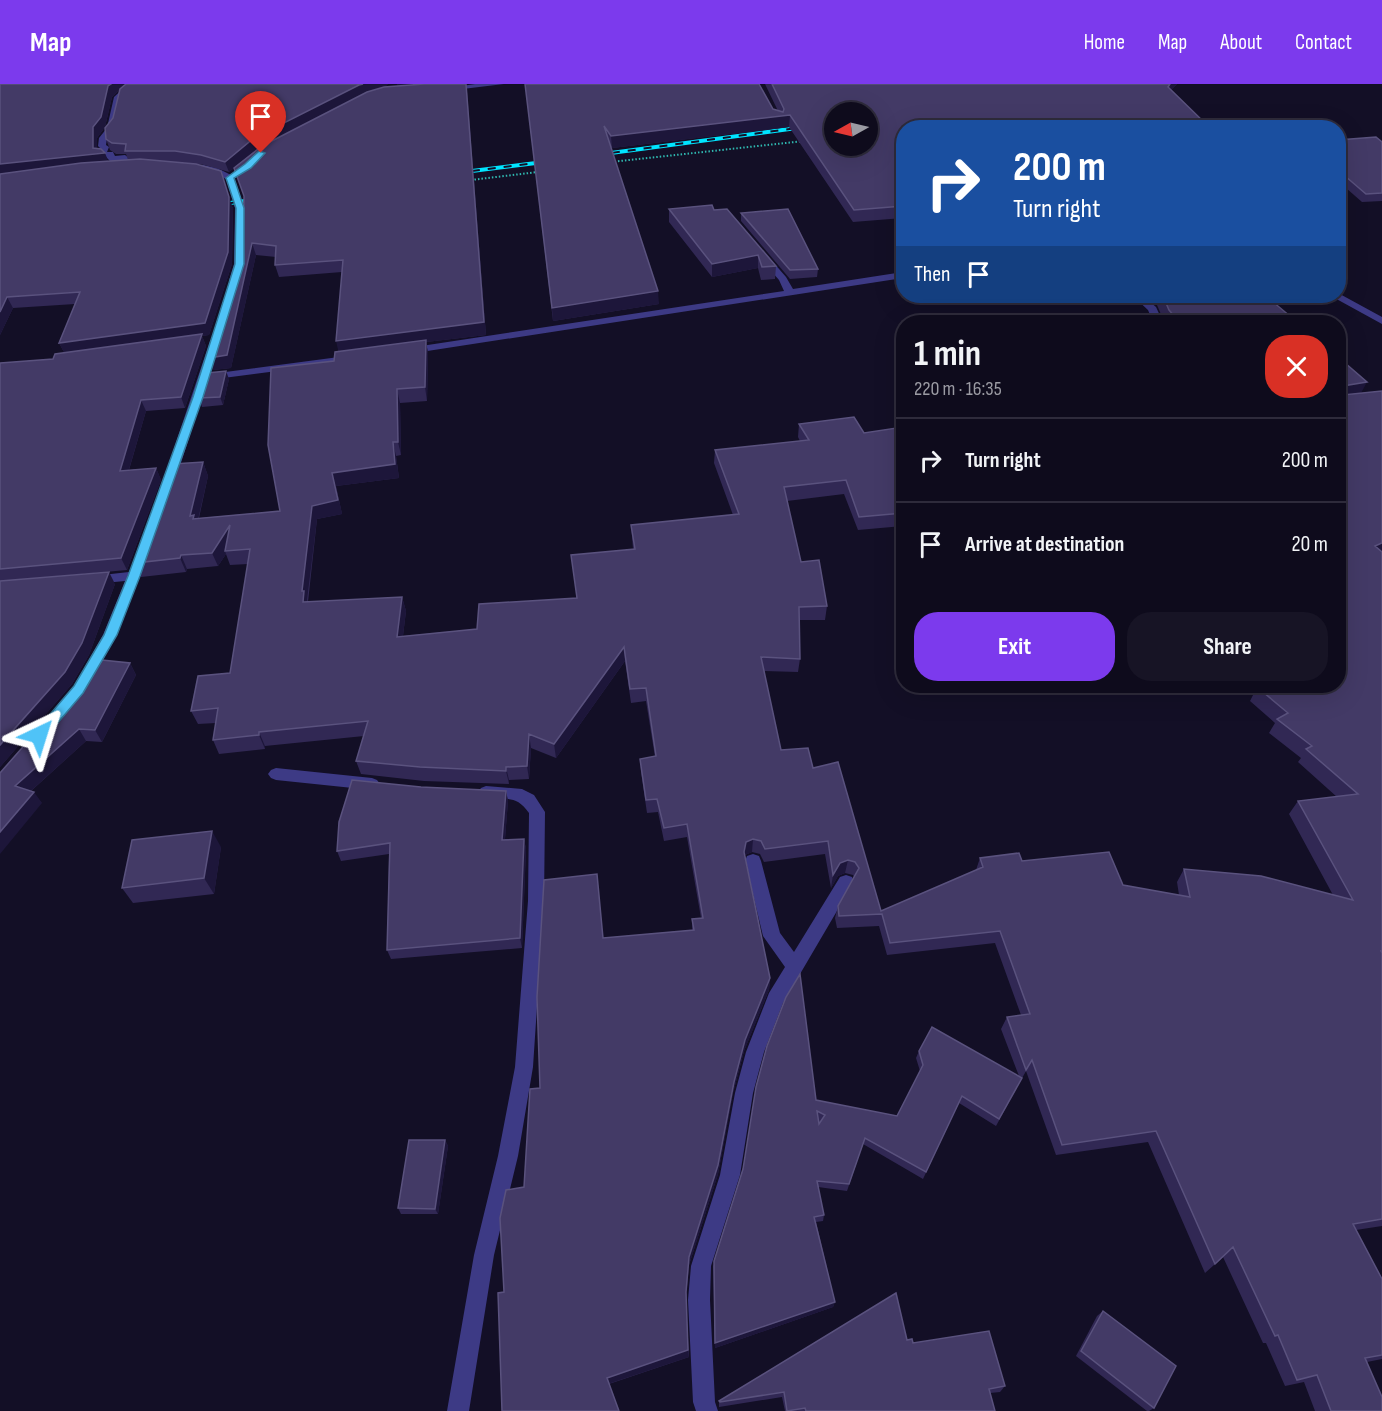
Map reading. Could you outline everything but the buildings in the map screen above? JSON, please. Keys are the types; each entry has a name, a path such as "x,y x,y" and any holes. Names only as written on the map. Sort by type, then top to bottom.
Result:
{"street":[{"path":"102,169 128,168 125,159 111,159 110,154 102,155 105,147 102,146 103,138 111,128 118,97 133,84"},
{"path":"431,90 500,84"},
{"path":"188,166 234,175 240,208 239,264 230,294"},
{"path":"755,246 783,279 790,292"},
{"path":"400,351 516,336 896,276"},
{"path":"1346,301 1382,321"},
{"path":"1146,303 1155,315"},
{"path":"162,501 205,377 213,337"},
{"path":"205,377 366,356"},
{"path":"79,689 110,635 146,544"},
{"path":"78,581 134,576"},
{"path":"276,774 390,786"},
{"path":"458,1411 484,1256 508,1156 524,1066 536,901 537,812 528,799 518,793 471,791"},
{"path":"753,861 772,936 795,966"},
{"path":"707,1411 704,1402 699,1300 701,1266 729,1175 744,1093 755,1052 775,999 846,882"}],"path":[{"path":"606,163 812,140"},
{"path":"465,181 548,170"}],"railway":[{"path":"596,155 824,124"},
{"path":"456,173 552,161"},
{"path":"215,205 260,199"}],"route":[{"path":"39,735 79,689 110,635 134,576 178,458 239,264 240,208 230,178 248,166 261,153"}]}
